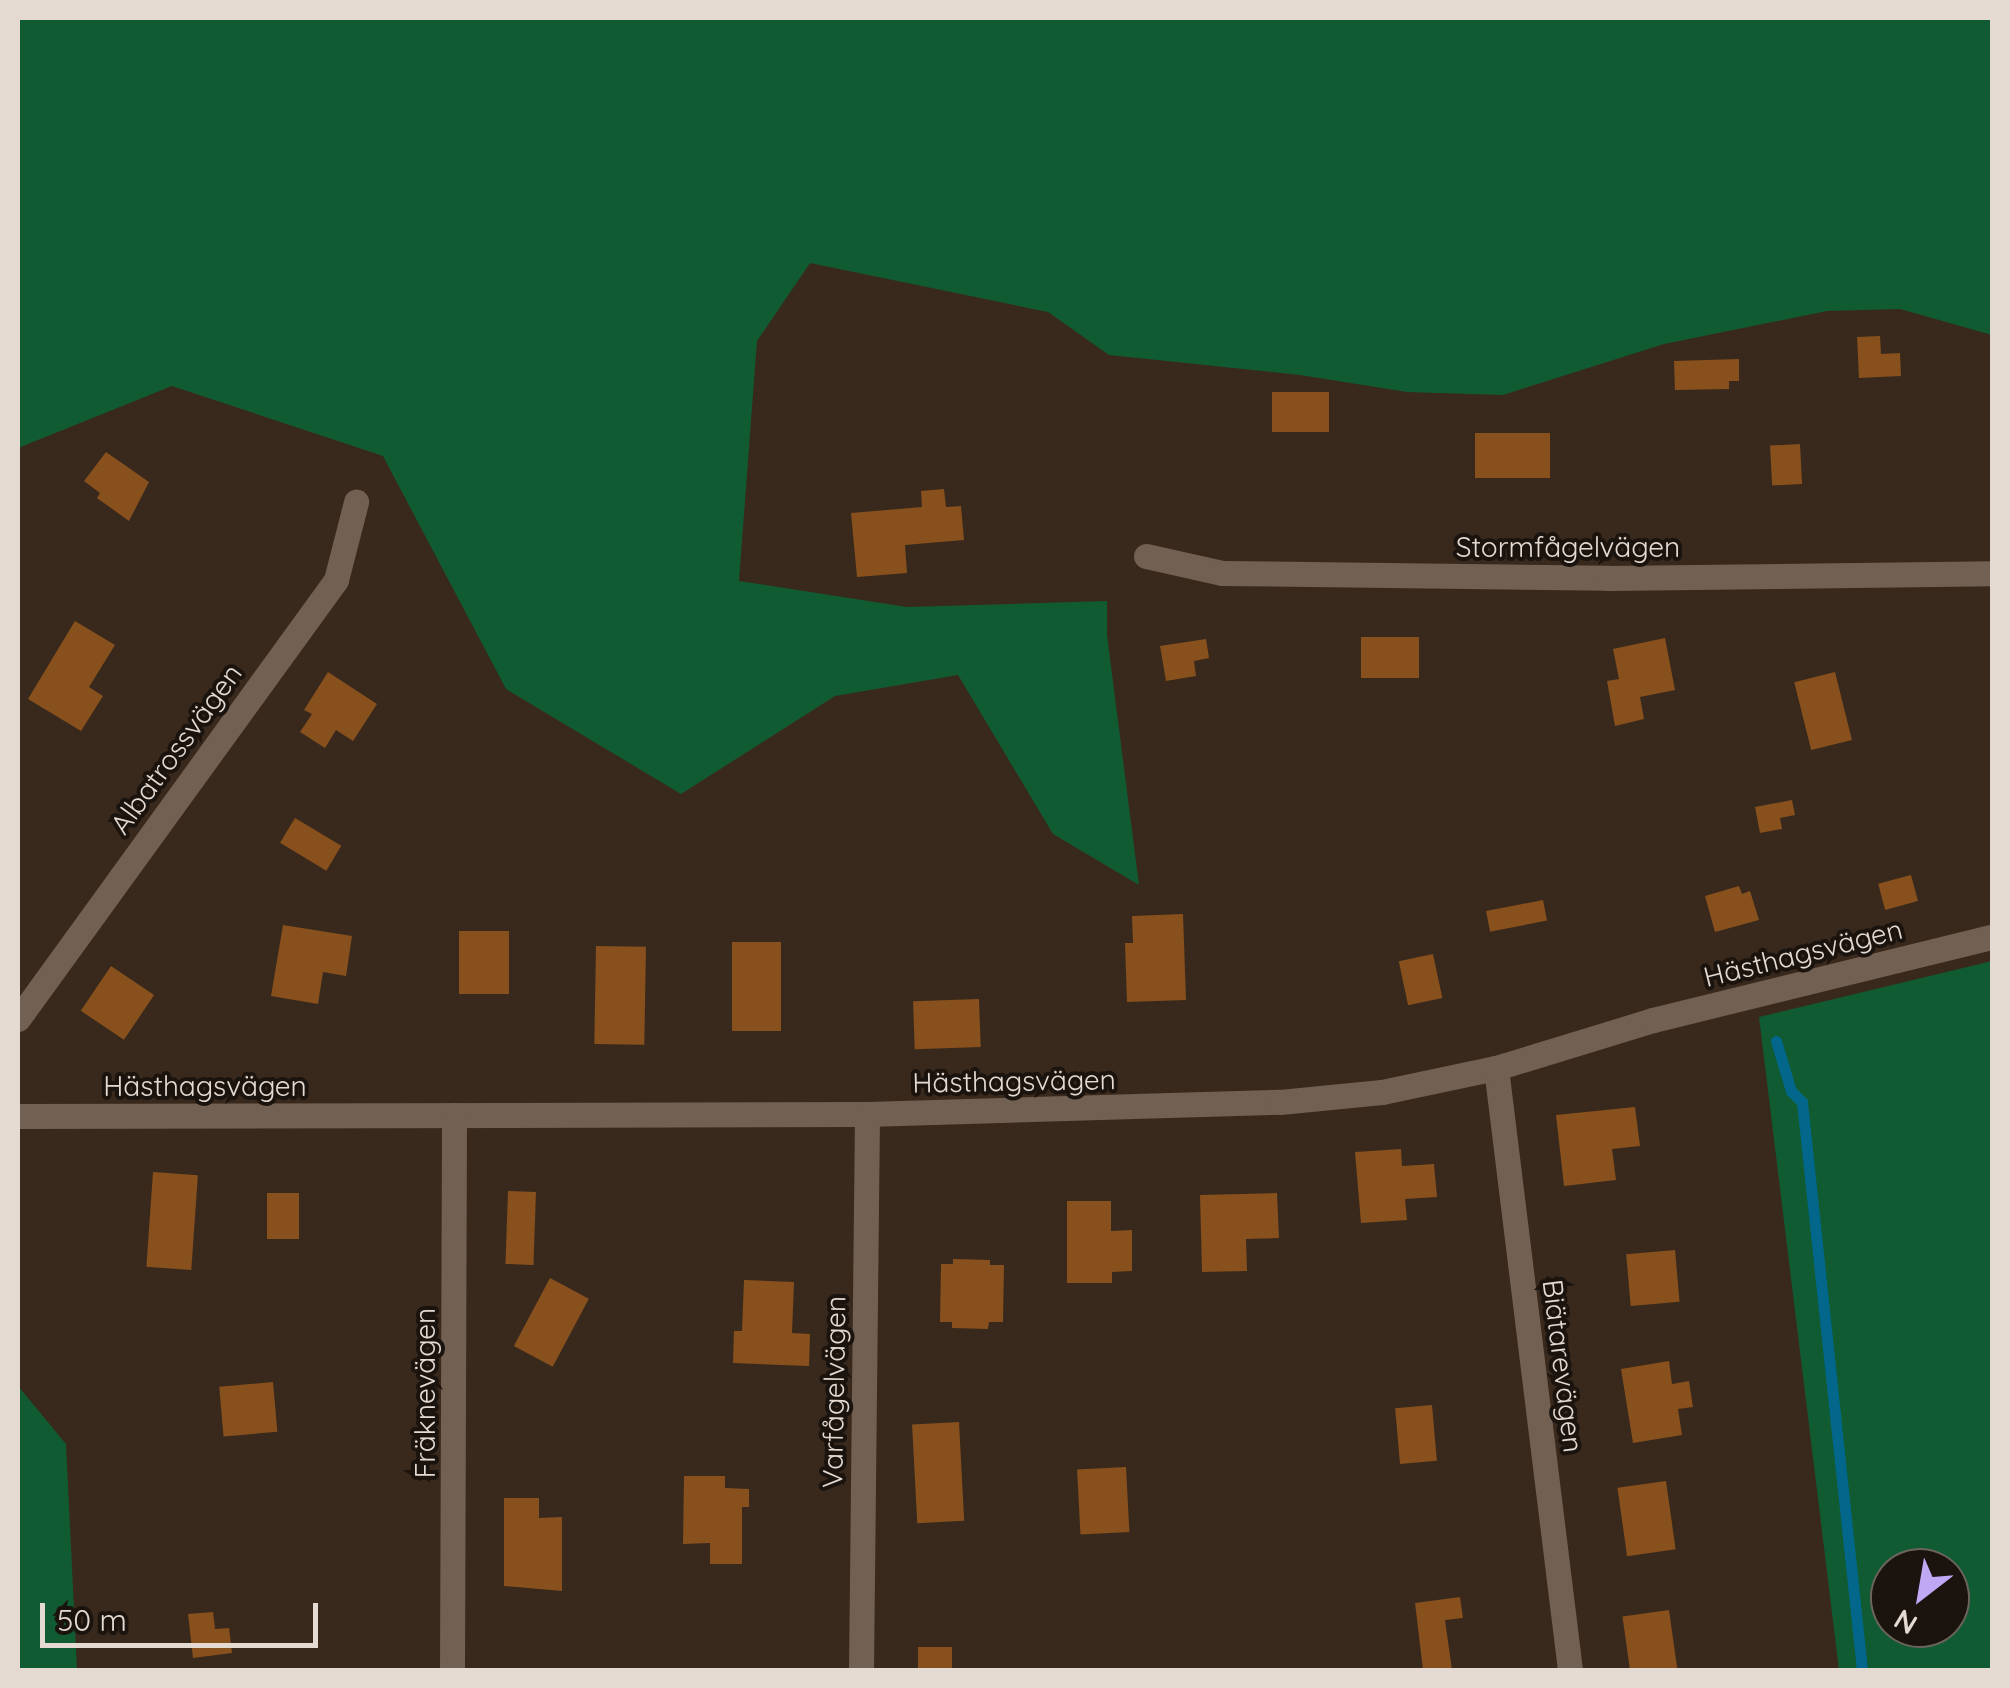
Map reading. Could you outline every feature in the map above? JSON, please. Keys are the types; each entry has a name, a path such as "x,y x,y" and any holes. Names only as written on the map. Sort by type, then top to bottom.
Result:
{"street":[{"name":"Albatrossvägen","path":"18,1019 336,580 356,502"},
{"name":"Stormfågelvägen","path":"1146,556 1241,573 1608,578 1992,573"},
{"name":"Hästhagsvägen","path":"18,1116 866,1114 1280,1102 1382,1092 1496,1068 1653,1020 1992,937"},
{"name":"Biätarevägen","path":"1496,1068 1570,1670"},
{"name":"Varfågelvägen","path":"861,1670 866,1114"},
{"name":"Fräknevägen","path":"452,1670 454,1116"}],"green space":[{"path":"18,18 1992,18 1992,335 1900,309 1827,311 1664,344 1503,395 1407,392 1300,375 1109,355 1048,312 810,263 757,341 739,581 907,607 1107,601 1107,635 1139,885 1053,834 958,675 835,696 681,794 506,689 383,456 172,386 18,448"},
{"path":"1992,961 1992,1670 1839,1670 1759,1017"},
{"path":"18,1386 66,1444 77,1670 18,1670"}],"building":[{"path":"1880,336 1881,354 1900,353 1901,376 1859,378 1857,337"},
{"path":"1739,359 1739,381 1729,381 1729,389 1675,390 1674,361"},
{"path":"1272,392 1329,392 1329,432 1272,432"},
{"path":"1475,433 1550,433 1550,478 1475,478"},
{"path":"1800,444 1802,484 1772,486 1770,446"},
{"path":"106,452 149,482 129,521 97,498 100,493 84,481"},
{"path":"944,489 946,507 961,506 964,540 905,545 907,573 857,577 851,513 922,507 921,491"},
{"path":"75,621 115,645 89,687 103,696 81,731 28,699"},
{"path":"1361,637 1419,637 1419,678 1361,678"},
{"path":"1665,638 1675,690 1640,697 1644,719 1615,726 1607,681 1619,679 1613,649"},
{"path":"1206,639 1209,658 1194,661 1196,676 1166,681 1160,646"},
{"path":"328,672 377,704 353,741 336,730 325,748 300,732 312,714 304,710"},
{"path":"1835,672 1852,740 1811,750 1794,682"},
{"path":"1792,800 1795,815 1780,818 1782,829 1760,833 1755,807"},
{"path":"295,818 341,846 326,871 280,843"},
{"path":"1911,875 1918,901 1885,910 1878,884"},
{"path":"1739,886 1742,894 1750,891 1759,920 1715,932 1705,896"},
{"path":"1543,900 1547,921 1490,932 1486,911"},
{"path":"1183,914 1186,1000 1127,1002 1125,943 1133,943 1132,916"},
{"path":"283,925 352,936 346,976 323,972 318,1004 271,996"},
{"path":"459,931 509,931 509,994 459,994"},
{"path":"732,942 781,942 781,1031 732,1031"},
{"path":"596,946 646,947 644,1045 594,1044"},
{"path":"1433,954 1442,998 1408,1005 1399,961"},
{"path":"111,966 154,995 124,1040 81,1011"},
{"path":"979,999 981,1047 915,1049 913,1001"},
{"path":"1635,1107 1640,1146 1612,1149 1616,1180 1564,1186 1556,1115"},
{"path":"1401,1149 1402,1166 1434,1164 1437,1197 1405,1199 1407,1220 1361,1223 1355,1152"},
{"path":"153,1172 198,1175 191,1270 146,1267"},
{"path":"508,1191 536,1192 533,1265 505,1264"},
{"path":"267,1193 299,1193 299,1239 267,1239"},
{"path":"1277,1193 1279,1238 1246,1239 1247,1271 1202,1272 1200,1195"},
{"path":"1067,1201 1111,1201 1111,1231 1132,1230 1132,1271 1112,1272 1112,1283 1067,1283"},
{"path":"1675,1250 1680,1302 1631,1306 1626,1254"},
{"path":"953,1259 990,1260 990,1265 1004,1265 1003,1322 989,1322 988,1329 952,1328 952,1322 940,1322 941,1264 953,1264"},
{"path":"550,1278 589,1299 553,1367 514,1346"},
{"path":"744,1280 794,1282 792,1333 810,1334 809,1366 733,1363 734,1331 742,1331"},
{"path":"1669,1361 1672,1384 1689,1381 1693,1407 1678,1409 1682,1435 1633,1443 1621,1369"},
{"path":"273,1382 277,1432 224,1437 219,1387"},
{"path":"1432,1405 1437,1461 1400,1464 1395,1408"},
{"path":"959,1422 964,1521 917,1523 912,1424"},
{"path":"1126,1467 1129,1532 1080,1534 1077,1470"},
{"path":"684,1476 725,1476 725,1488 749,1489 749,1507 742,1507 742,1564 710,1564 710,1543 683,1544"},
{"path":"1666,1481 1676,1549 1627,1556 1617,1488"},
{"path":"504,1498 539,1498 539,1518 562,1517 562,1591 504,1586"},
{"path":"1460,1597 1463,1618 1445,1620 1452,1670 1423,1670 1415,1603"},
{"path":"1669,1610 1677,1670 1630,1670 1622,1617"},
{"path":"213,1612 215,1629 229,1628 232,1653 193,1658 188,1614"},
{"path":"918,1647 952,1647 952,1670 918,1670"}],"waterway":[{"path":"1776,1041 1791,1091 1802,1102 1862,1670"}]}
